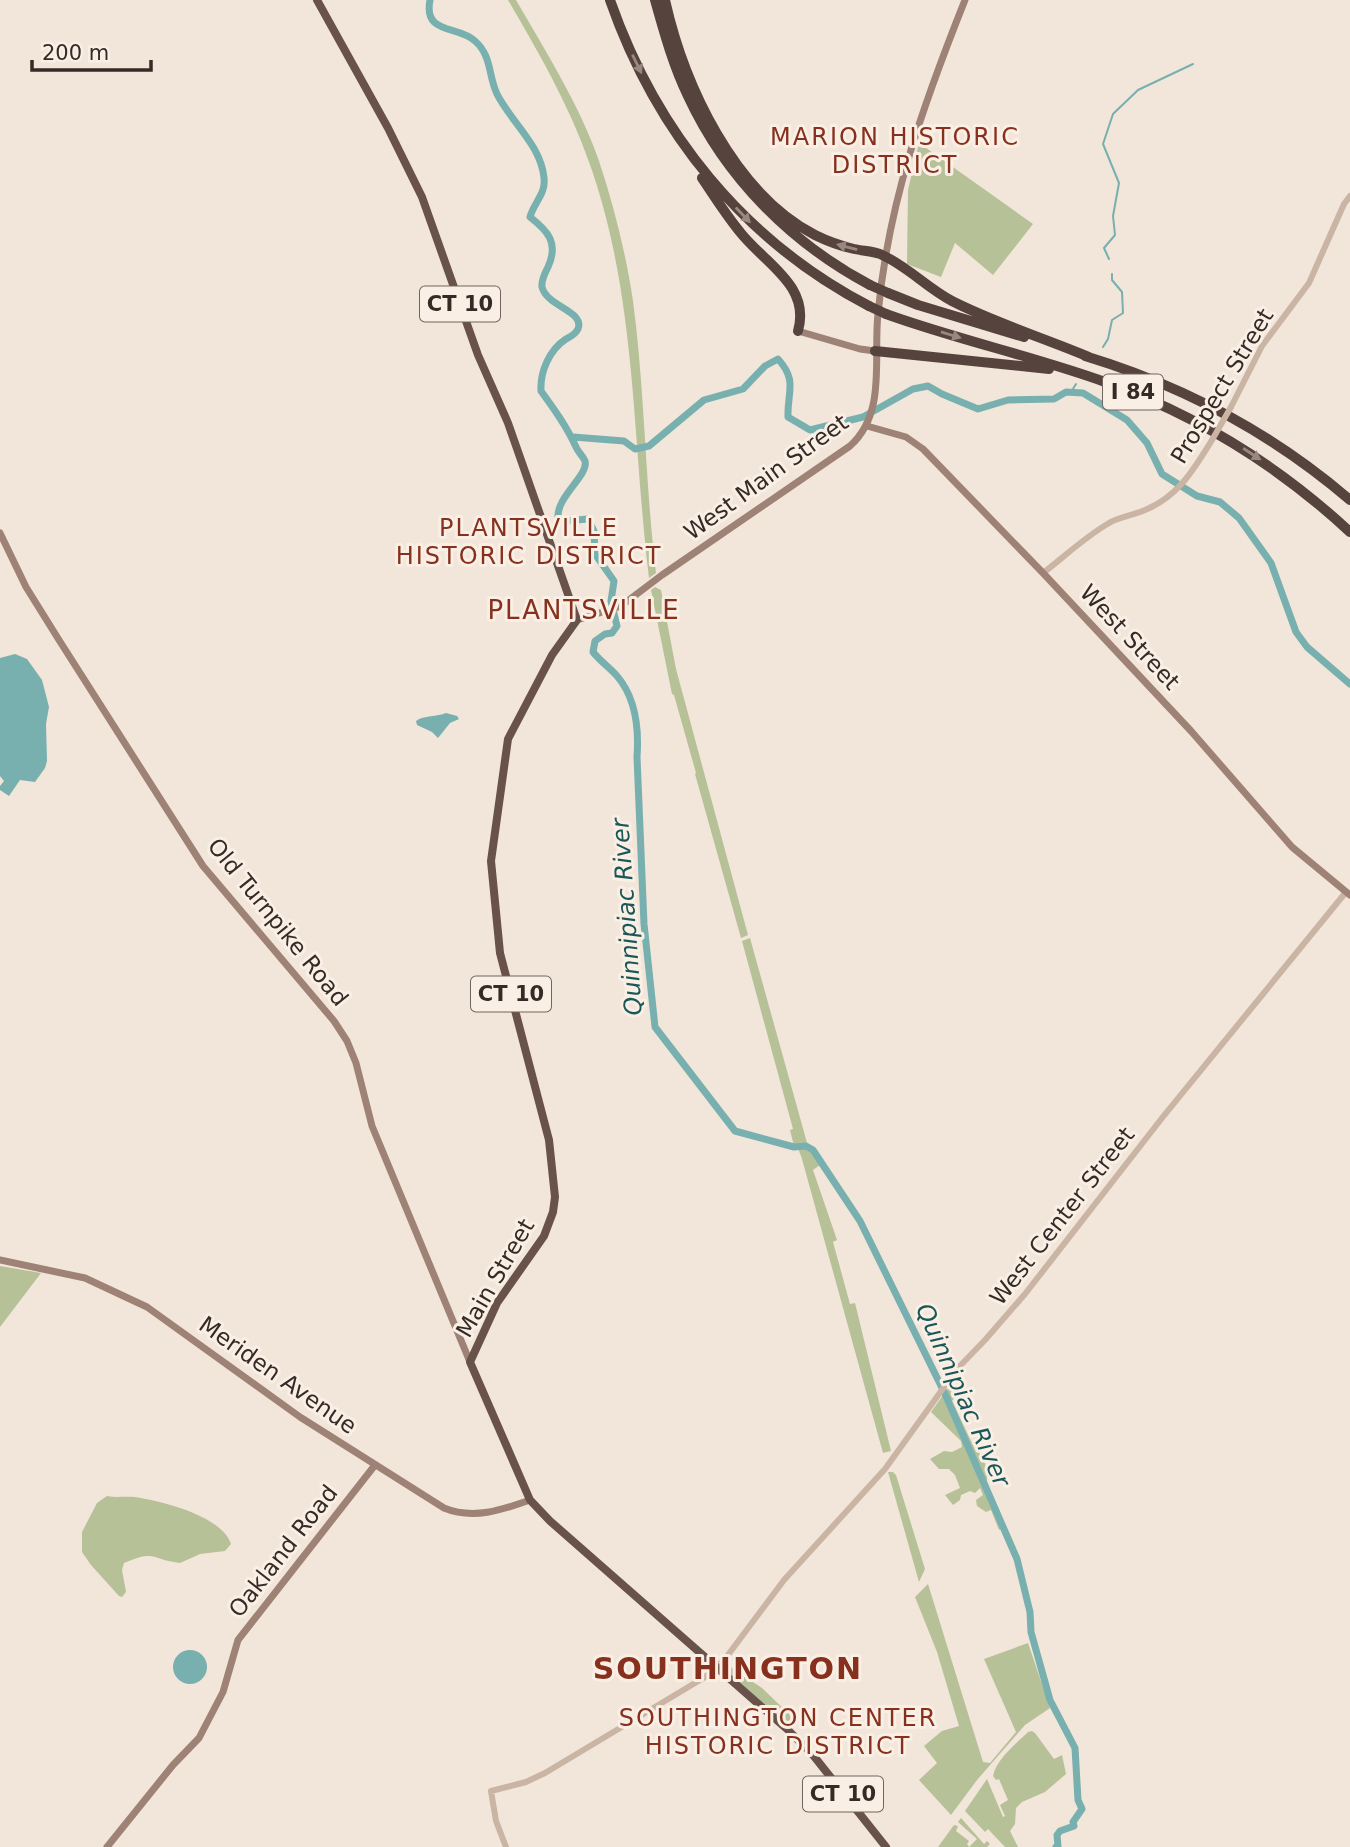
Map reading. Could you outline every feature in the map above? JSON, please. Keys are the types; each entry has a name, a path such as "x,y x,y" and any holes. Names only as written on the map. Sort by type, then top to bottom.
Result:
{"highway":[{"name":"CT 10","path":"317,0 388,128 422,197 478,355 508,423 577,620"},
{"name":"I 84","path":"608,0 657,102 706,173 756,229 802,267 886,313 1103,381 1162,405 1236,444 1295,485 1350,532"},
{"name":"I 84","path":"656,0 687,96 732,170 792,233 832,262 870,285 926,307 1151,378 1228,414 1292,454 1350,500"},
{"path":"665,0 676,46 695,93 723,143 784,215 807,231 842,246 885,257 966,308 1089,357"},
{"path":"657,102 674,137 741,233 793,288 800,307 798,331"},
{"path":"875,351 1042,368 1103,381"},
{"name":"Main Street","path":"577,620 552,655 508,739 491,861 500,953 549,1140 555,1187 553,1212 544,1236 498,1303 470,1362 530,1500 550,1521 787,1729 813,1755 886,1847"}],"main road":[{"path":"867,426 872,413 875,351 885,257 906,160 965,0"},
{"path":"798,331 875,351"},
{"name":"West Main Street","path":"577,620 614,609 850,446 867,426"},
{"name":"West Street","path":"867,426 899,435 918,445 1043,573 1198,739 1292,847 1348,894"},
{"name":"Old Turnpike Road","path":"0,533 26,587 203,866 334,1021 347,1041 356,1063 372,1126 470,1362"},
{"name":"Meriden Avenue","path":"0,1260 85,1278 147,1307 300,1417 451,1511 486,1513 530,1500"},
{"name":"Oakland Road","path":"107,1847 162,1778 196,1741 223,1692 234,1650 244,1631 374,1465"}],"street":[{"name":"Prospect Street","path":"1043,573 1098,530 1113,521 1154,506 1176,491 1186,480 1231,407 1262,346 1309,283 1350,196"},
{"name":"West Center Street","path":"506,1847 496,1821 491,1791 526,1782 545,1773 705,1677 717,1667 773,1593 885,1469 962,1363 1025,1294 1162,1118 1348,894"}],"green space":[{"path":"508,0 516,0 582,119 599,161 619,230 633,301 640,369 656,573 649,578 625,315 605,212 589,162 563,100"},
{"path":"919,143 1033,224 993,275 955,243 941,277 907,264 908,190"},
{"path":"655,587 661,590 676,669 748,935 741,938 672,694 651,590"},
{"path":"750,938 809,1150 813,1150 820,1165 813,1170 837,1240 833,1242 850,1304 855,1303 891,1451 883,1453 802,1159 798,1148 794,1146 790,1130 793,1129 742,941"},
{"path":"0,1266 41,1273 0,1327"},
{"path":"948,1388 957,1395 952,1401 972,1443 984,1460 987,1489 1004,1527 999,1530 991,1510 986,1512 977,1506 976,1500 983,1495 980,1488 975,1493 970,1491 961,1495 960,1500 953,1505 945,1495 960,1488 955,1475 949,1469 939,1469 930,1459 944,1451 952,1452 962,1447 961,1441 931,1412"},
{"path":"888,1472 896,1475 925,1569 919,1582"},
{"path":"107,1496 135,1497 175,1506 216,1525 231,1544 225,1551 200,1554 180,1563 149,1556 124,1563 122,1570 126,1592 122,1597 119,1596 82,1552 82,1532 97,1503"},
{"path":"928,1584 983,1762 990,1763 1016,1732 984,1659 1028,1643 1050,1708 1025,1725 977,1780 951,1815 919,1780 937,1763 924,1746 942,1731 959,1726 937,1652 915,1597"},
{"path":"729,1666 762,1688 790,1715 791,1720 785,1722 726,1670"},
{"path":"1032,1731 1054,1759 1062,1755 1066,1774 1045,1792 1022,1802 1016,1808 1015,1824 1010,1831 1018,1847 1005,1847 988,1829 985,1832 965,1811 987,1779 1003,1817 1005,1816 1000,1805 1008,1800 999,1779 996,1780 993,1776 995,1769 1007,1752"},
{"path":"961,1818 984,1844 987,1841 990,1844 987,1847 969,1847 977,1839 958,1822"},
{"path":"954,1825 958,1826 956,1831 969,1841 969,1847 938,1847"}],"water":[{"path":"15,654 27,659 42,680 49,707 46,724 47,761 35,782 20,780 9,796 0,790 4,781 0,776 0,658"},
{"path":"446,713 459,719 450,723 438,738 417,725 416,721 419,719"},
{"path":"190,1650 202,1655 207,1667 202,1679 190,1684 178,1679 173,1667 178,1655"}],"waterway":[{"name":"Quinnipiac River","path":"430,0 429,11 437,24 468,36 480,47 487,59 497,94 532,144 542,166 544,184 530,217 547,233 552,244 551,259 542,287 545,294 571,313 579,323 576,333 550,355 544,369 541,391 585,461 582,473 562,502 558,518 566,521 588,519 594,531 595,554 614,581 611,601 617,626 612,633 595,641 593,652 617,676 628,694 635,714 644,924 655,1027 735,1131 794,1147 806,1146 813,1150 860,1221 946,1396 1017,1559 1030,1612 1031,1632 1050,1700 1075,1748 1078,1800 1082,1809 1073,1822 1074,1826 1060,1831 1057,1835 1056,1847"},
{"path":"1109,259 1104,248 1115,235 1113,216 1119,183 1103,144 1113,114 1138,90 1193,64"},
{"path":"1103,347 1108,339 1112,320 1123,313 1122,292 1112,280 1112,274"},
{"path":"573,437 624,441 635,449 649,446 704,400 743,389 765,366 778,359 790,380 788,417 810,430 863,417 913,389 928,386 978,409 1008,400 1054,399 1066,392 1083,393 1127,420 1147,443 1162,474 1197,496 1220,502 1239,518 1271,563 1296,632 1307,647 1350,684"},
{"path":"1071,392 1076,384"}],"district":[{"name":"MARION HISTORIC DISTRICT","path":"895,151"},
{"name":"PLANTSVILLE HISTORIC DISTRICT","path":"529,542"},
{"name":"PLANTSVILLE","path":"584,610"},
{"name":"SOUTHINGTON","path":"728,1668"},
{"name":"SOUTHINGTON CENTER HISTORIC DISTRICT","path":"778,1732"}]}
